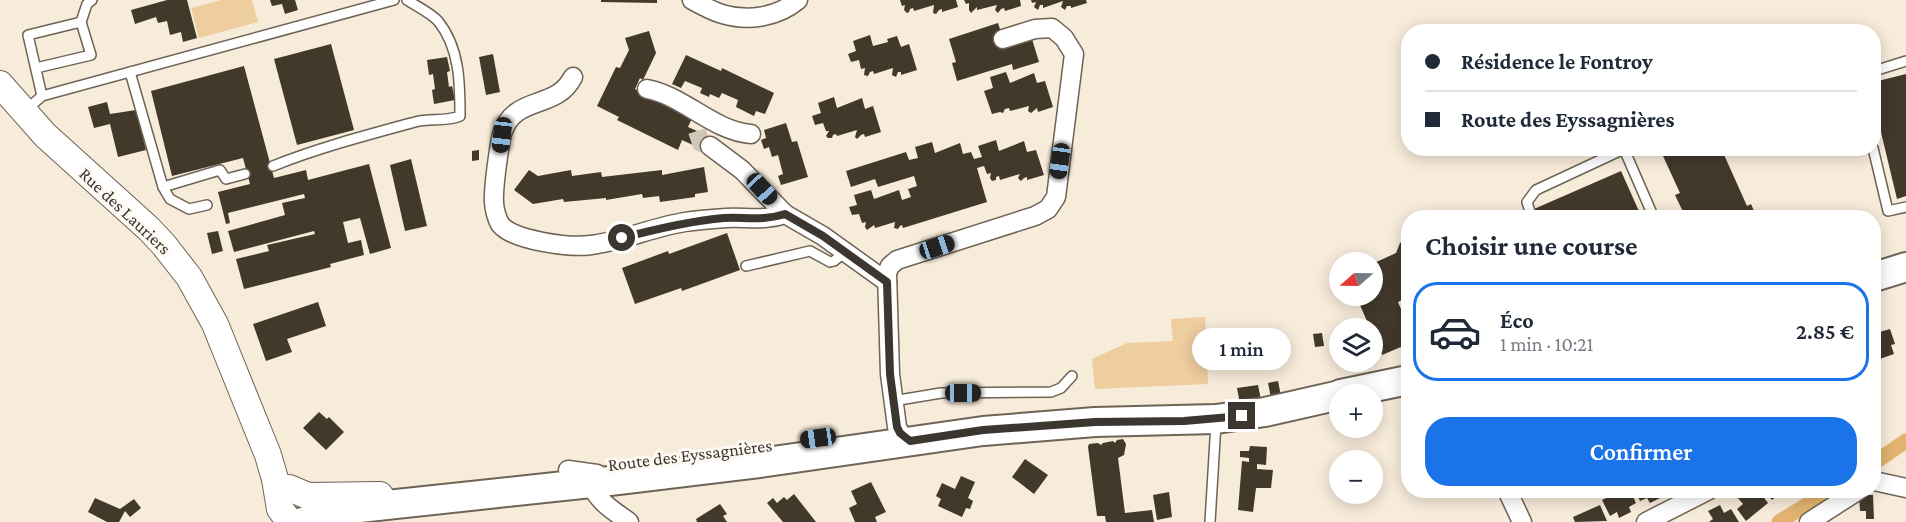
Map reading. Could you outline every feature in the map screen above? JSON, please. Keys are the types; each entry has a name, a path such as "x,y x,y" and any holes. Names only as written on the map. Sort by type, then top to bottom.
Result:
{"main road":[{"name":"Rue des Lauriers","path":"0,84 33,104 45,135 149,229 189,277 215,324 268,455 288,514"},
{"path":"1881,275 1906,267"},
{"name":"Route des Eyssagnières","path":"1383,386 1401,382"},
{"name":"Route des Eyssagnières","path":"288,514 359,508 592,477 696,456 900,423 1016,415 1048,415 1095,422 1216,419 1265,412 1329,397"},
{"name":"Route des Eyssagnières","path":"359,508 415,494 786,459 900,423"},
{"path":"288,514 298,494 324,497 415,494"}],"street":[{"path":"692,0 721,14 746,18 770,15 790,7 798,0"},
{"path":"900,423 890,374 887,273 890,266 897,260 1035,216 1048,209 1056,197 1074,54 1064,38 1052,28 1035,29 1003,39"},
{"path":"573,77 568,87 553,97 520,109 510,117 502,135 493,203 500,224 512,234 574,247 594,245 684,222 726,218 770,219 785,214"},
{"path":"647,89 664,92 740,134 751,134"},
{"path":"697,131 715,121"},
{"path":"710,146 742,170 785,214 823,236 887,282"},
{"path":"592,477 598,497 606,506 629,522"},
{"path":"1881,483 1906,488"},
{"path":"1511,498 1522,522"},
{"path":"1646,522 1693,498"},
{"path":"1809,522 1846,498"}],"lane":[{"path":"36,68 91,55 81,22 87,4 92,0"},
{"path":"81,22 28,35 36,68 33,104 130,72 394,0"},
{"path":"273,166 323,148 419,121 454,119 460,116 460,85 454,50 438,20 407,0"},
{"path":"1881,68 1906,61"},
{"path":"130,72 163,187 170,199 189,209 207,205"},
{"path":"1530,210 1527,202 1536,190 1609,156"},
{"path":"1627,156 1651,210"},
{"path":"1875,156 1888,211 1906,207"},
{"path":"163,187 220,171 226,179 245,174"},
{"path":"746,266 810,251 830,262 845,252"},
{"path":"900,423 941,393 1051,392 1061,388 1072,376"},
{"path":"1210,522 1216,419"}],"shaded area":[{"path":"221,0 252,0 258,22 199,38 191,8"},
{"path":"1205,317 1208,384 1095,389 1092,359 1127,343 1173,341 1171,319"}],"building":[{"path":"167,0 187,0 197,38 183,42 181,32 170,35 167,21 158,23 156,17 135,24 131,10"},
{"path":"270,0 295,0 298,10 285,14 282,4 272,6"},
{"path":"601,0 657,0 657,3 601,2"},
{"path":"900,0 956,0 958,7 942,12 942,9 936,14 933,13 934,5 914,11 913,8 907,13 904,10 905,5 902,6"},
{"path":"964,0 1020,0 1021,6 1005,11 1004,8 998,13 995,10 997,5 977,10 977,7 971,13 969,3 966,4"},
{"path":"1031,0 1086,0 1087,3 1071,8 1067,6 1065,10 1061,7 1063,1 1043,8 1043,5 1040,5 1038,10 1034,7 1036,2 1032,3"},
{"path":"998,23 1006,47 1032,39 1039,62 1013,70 1012,64 957,81 952,63 956,62 949,39"},
{"path":"649,31 656,53 643,80 640,78 635,89 693,116 688,127 713,138 708,152 682,140 678,150 617,120 619,117 597,106 616,67 620,68 629,50 625,38"},
{"path":"870,35 873,46 888,42 887,39 897,36 901,47 909,44 917,70 901,75 901,72 898,72 896,77 892,75 893,68 874,74 873,71 868,76 864,75 865,68 861,69 859,60 851,62 848,54 856,51 853,41"},
{"path":"331,44 354,130 297,145 274,59"},
{"path":"493,54 500,92 486,95 479,57"},
{"path":"686,55 721,71 722,68 774,93 765,114 756,111 754,116 736,107 738,100 722,93 719,98 710,94 709,97 700,93 702,88 685,81 681,88 672,84"},
{"path":"447,57 450,71 447,72 449,87 452,86 455,100 434,104 433,74 429,75 427,60"},
{"path":"244,66 274,178 306,170 308,180 369,164 391,248 370,254 360,218 343,222 348,243 361,240 364,255 330,264 331,267 244,289 236,259 269,251 267,245 315,234 314,231 234,252 228,231 285,215 282,203 305,198 304,194 228,213 230,223 226,224 218,192 250,184 243,158 172,176 151,91"},
{"path":"1006,72 1010,83 1034,73 1037,83 1045,81 1053,107 1038,112 1037,108 1031,113 1028,111 1029,106 1010,111 1009,108 1003,113 992,114 984,91 993,88 990,77"},
{"path":"1906,74 1906,196 1897,199 1881,132 1881,80"},
{"path":"834,97 837,108 862,98 865,109 873,106 881,132 865,137 864,134 857,139 855,137 857,130 828,138 826,136 829,131 826,131 823,123 815,125 812,116 821,113 818,103"},
{"path":"107,102 110,114 136,110 146,150 118,157 110,124 94,128 88,107"},
{"path":"786,123 792,142 797,141 808,177 781,185 778,176 783,174 778,155 772,157 769,147 764,149 761,140 766,138 764,130"},
{"path":"996,140 999,151 1024,141 1027,152 1036,150 1044,175 1027,180 1027,177 1021,181 1018,178 1020,174 1000,180 999,176 992,181 991,173 987,174 984,166 977,168 987,202 903,228 902,225 898,229 894,228 895,222 875,228 874,225 867,230 866,222 862,223 859,214 852,215 849,207 857,205 854,195 871,190 874,199 899,190 902,200 911,197 908,189 917,186 914,176 878,187 875,179 851,187 846,171 906,152 909,160 918,158 915,147 932,142 935,153 960,143 963,154 971,152 974,159 982,157 978,146"},
{"path":"479,150 479,160 472,161 472,151"},
{"path":"1663,156 1725,156 1747,206 1751,204 1754,210 1682,210 1675,195 1680,193"},
{"path":"411,159 427,226 405,231 390,165"},
{"path":"704,167 708,192 695,194 695,197 660,202 659,196 643,198 642,194 606,200 606,198 564,202 563,199 533,204 514,190 529,170 538,176 571,170 572,176 601,172 602,177 662,170 662,175"},
{"path":"1621,171 1638,210 1534,210"},
{"path":"218,231 223,251 212,254 207,233"},
{"path":"727,233 740,270 682,291 681,288 635,304 622,268"},
{"path":"1401,242 1401,300 1398,302 1401,309 1401,347 1383,355 1383,318 1366,318 1360,306 1383,306 1383,259 1396,253"},
{"path":"318,302 326,326 287,339 292,352 266,361 253,324"},
{"path":"1890,329 1895,344 1891,345 1894,354 1881,359 1881,332"},
{"path":"1322,333 1324,346 1315,347 1313,334"},
{"path":"1278,381 1281,396 1271,398 1268,383"},
{"path":"1258,385 1261,400 1240,404 1237,388"},
{"path":"319,412 327,419 329,417 344,432 326,450 303,428"},
{"path":"1123,439 1126,444 1124,455 1118,458 1125,513 1152,510 1154,522 1106,522 1105,516 1097,516 1089,444 1101,445 1113,441 1115,443"},
{"path":"1250,446 1267,447 1266,465 1257,464 1257,469 1273,470 1271,488 1256,488 1253,512 1238,510 1242,461 1249,462 1249,458 1240,457 1240,451 1249,451"},
{"path":"1025,459 1048,475 1034,494 1012,477"},
{"path":"961,476 975,482 968,498 973,501 970,509 966,508 962,517 938,506 941,499 936,496 942,483 955,489"},
{"path":"871,482 886,512 875,517 877,522 855,522 849,508 857,504 851,491"},
{"path":"1169,492 1172,517 1157,520 1153,495"},
{"path":"794,494 816,522 783,522 767,503 773,498 777,503 784,497 787,500"},
{"path":"95,498 120,509 134,499 141,508 130,517 125,511 119,522 107,522 88,512"},
{"path":"1634,498 1636,503 1629,507 1631,512 1619,518 1617,512 1610,516 1602,500"},
{"path":"1647,498 1660,498 1650,503"},
{"path":"1738,498 1764,498 1768,503 1746,521 1737,509 1743,504"},
{"path":"1859,498 1873,498 1874,519 1866,519 1866,511 1860,511"},
{"path":"720,504 727,514 723,516 727,522 697,522 696,519"},
{"path":"1600,505 1607,521 1575,522 1573,517"},
{"path":"1720,505 1724,513 1731,509 1739,522 1709,522 1713,519 1708,511"}],"waterway":[{"path":"1881,458 1906,441"},
{"path":"1779,522 1818,498"}],"tunnel":[{"path":"697,131 701,143 710,146"}],"route":[{"path":"622,238 684,222 726,218 770,219 785,214 823,236 887,282 890,374 897,427 900,433 910,441 983,430 1095,422 1184,421 1242,416"}]}
